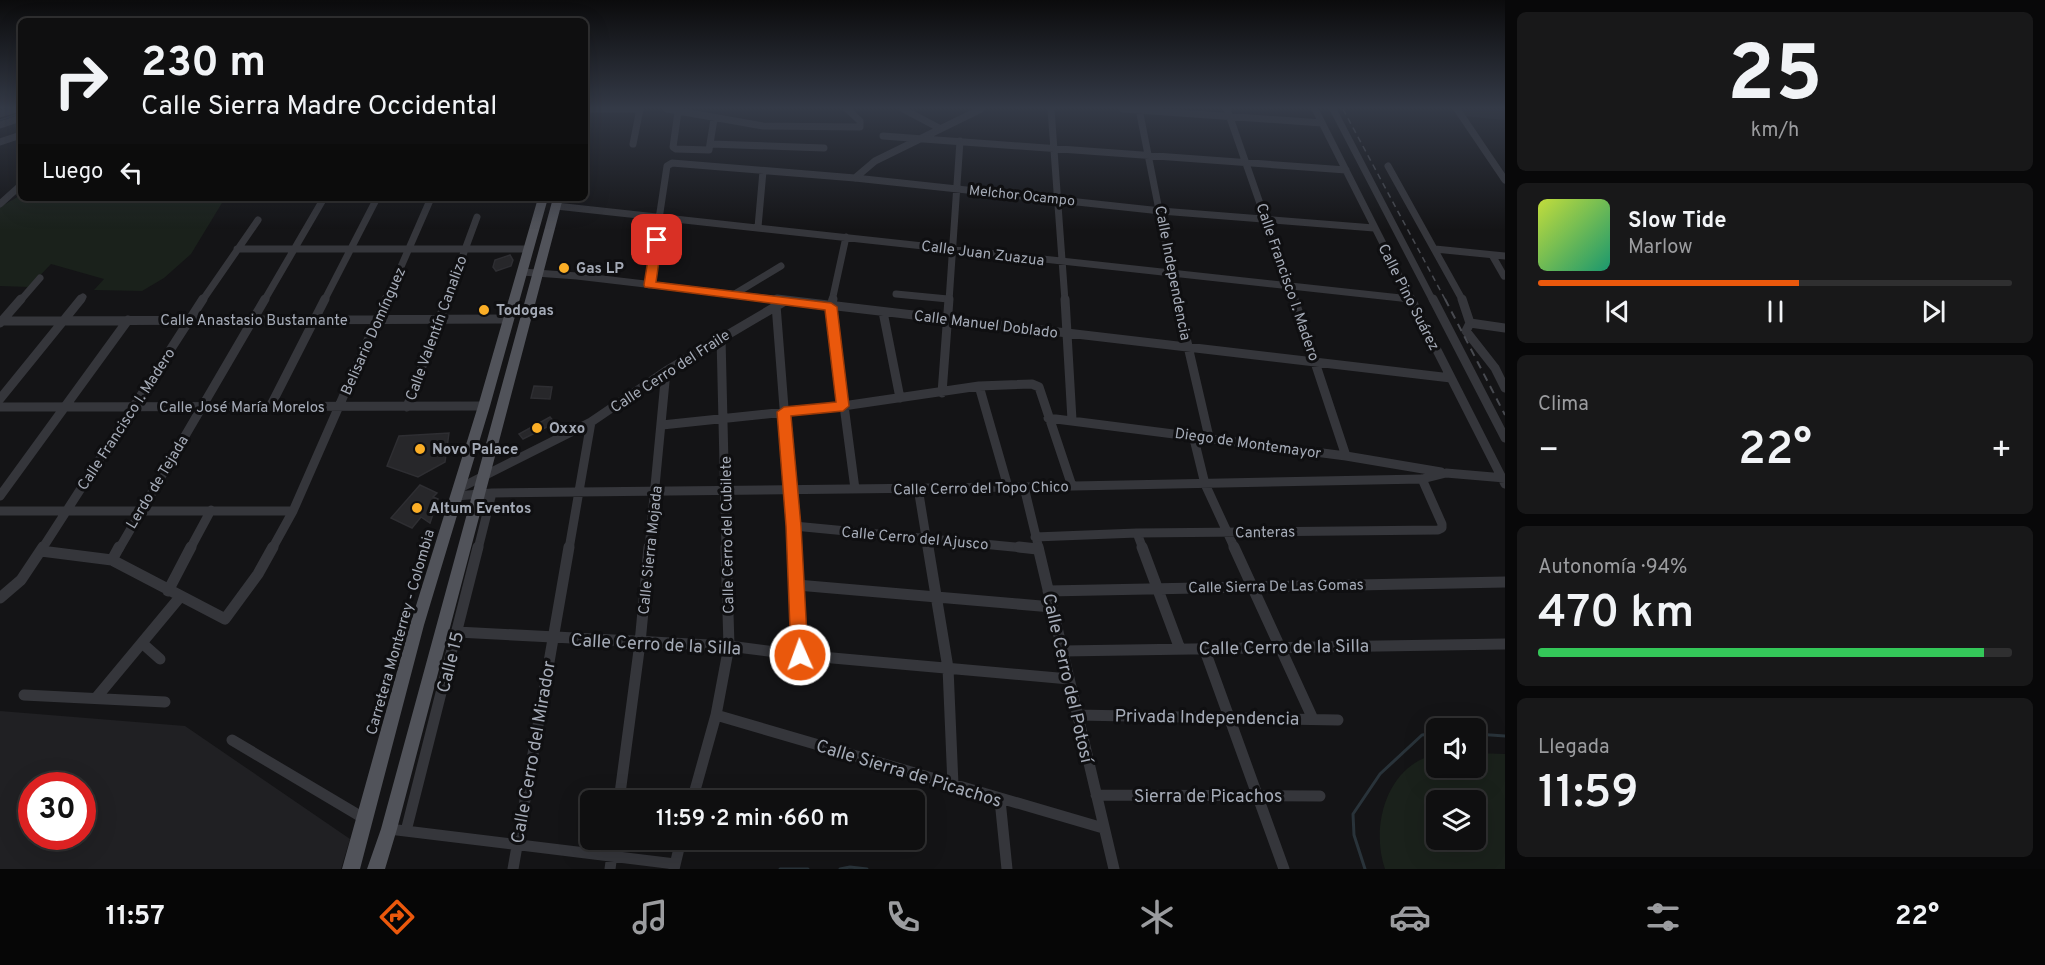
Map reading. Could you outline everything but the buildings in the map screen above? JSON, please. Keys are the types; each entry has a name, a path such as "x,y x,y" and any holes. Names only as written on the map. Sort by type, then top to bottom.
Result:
{"main road":[{"name":"Carretera Monterrey - Colombia","path":"351,869 417,626 484,406 542,201"},
{"path":"376,869 485,493 484,477 557,202"}],"street":[{"path":"855,177 875,161 897,150"},
{"path":"942,393 959,150"},
{"path":"1054,150 1072,420"},
{"path":"1075,150 1346,170"},
{"name":"Calle Independencia","path":"1147,150 1161,211 1171,274 1209,438"},
{"name":"Calle Francisco I. Madero","path":"1241,150 1267,219 1346,456"},
{"name":"Calle Pino Suárez","path":"1336,150 1504,480"},
{"name":"Calle Pino Suárez","path":"1354,150 1505,438"},
{"path":"1484,150 1505,180"},
{"name":"Melchor Ocampo","path":"660,218 667,166 670,163 855,177 1161,211 1374,228"},
{"path":"1388,166 1466,306 1470,323 1466,331 1495,368 1505,388"},
{"path":"758,227 763,171"},
{"path":"0,204 18,188"},
{"name":"Lerdo de Tejada","path":"112,560 322,201"},
{"path":"270,407 376,201"},
{"name":"Belisario Domínguez","path":"180,597 225,619 258,574 294,511 429,201"},
{"name":"Calle Juan Zuazua","path":"557,202 660,218 1410,299"},
{"path":"1365,211 1387,214"},
{"name":"Calle Valentín Canalizo","path":"407,407 477,217"},
{"path":"650,285 660,218"},
{"name":"Calle Francisco I. Madero","path":"0,598 14,587 42,551 189,320 258,220"},
{"path":"846,237 831,307 855,489"},
{"path":"237,249 528,249"},
{"path":"1434,249 1505,256"},
{"path":"1492,255 1504,276"},
{"path":"733,295 781,266"},
{"name":"Calle Manuel Doblado","path":"522,272 538,272 733,295 780,303 883,312 1451,378"},
{"path":"1,322 40,278"},
{"path":"896,294 948,299"},
{"path":"0,399 83,297"},
{"path":"780,303 784,412 794,526 800,655"},
{"name":"Calle Cerro del Fraile","path":"457,493 591,422 666,370 780,303"},
{"path":"883,312 900,398"},
{"name":"Calle Anastasio Bustamante","path":"1,322 508,319"},
{"path":"0,496 128,320"},
{"path":"1470,323 1505,328"},
{"name":"Calle Cerro del Cubilete","path":"695,790 716,716 729,646 725,418 721,337"},
{"name":"Calle Sierra Mojada","path":"620,790 640,643 666,370"},
{"path":"662,425 843,406 979,386 1035,385 1039,387 1072,486"},
{"path":"979,386 1008,487"},
{"name":"Calle José María Morelos","path":"0,406 202,408 484,406"},
{"name":"Diego de Montemayor","path":"1048,418 1346,456 1446,473"},
{"name":"Calle Cerro del Mirador","path":"513,869 591,422"},
{"path":"1193,435 1205,484 1313,719"},
{"name":"Calle Cerro del Topo Chico","path":"457,493 1205,484 1422,479 1446,473 1504,480"},
{"name":"Canteras","path":"1036,543 1137,533 1438,530 1442,528 1442,524 1422,479"},
{"name":"Calle Cerro del Potosí","path":"1024,487 1114,869"},
{"path":"918,489 948,668 953,785"},
{"name":"Calle 15","path":"406,831 457,632 485,493"},
{"path":"168,591 211,510"},
{"path":"0,511 294,511"},
{"name":"Calle Cerro del Ajusco","path":"794,526 926,539 1036,543"},
{"path":"1137,533 1180,649"},
{"path":"42,551 112,560 180,597 96,698"},
{"name":"Calle Sierra De Las Gomas","path":"1048,591 1157,588 1253,589 1505,582"},
{"path":"797,585 1052,608"},
{"name":"Calle Cerro de la Silla","path":"457,632 729,646 800,655 1069,679"},
{"path":"142,643 160,658"},
{"name":"Calle Cerro de la Silla","path":"1063,651 1505,644"},
{"path":"1204,648 1284,869"},
{"path":"24,695 165,702"},
{"name":"Privada Independencia","path":"1077,715 1338,720"},
{"name":"Calle Sierra de Picachos","path":"716,716 1103,828"},
{"path":"232,740 365,819"},
{"name":"Sierra de Picachos","path":"1096,795 1320,796"},
{"path":"1000,800 1007,869"},
{"path":"389,829 517,844 611,862 675,866 679,850"}],"shaded area":[{"path":"18,197 18,201 223,201 191,254 164,278 142,291 94,290 104,279 51,264 29,287 0,286 0,207"},
{"path":"0,711 185,726 350,839 341,869 0,869"},
{"path":"1486,753 1505,754 1505,869 1385,869 1380,834 1387,799 1395,783 1406,770 1426,758 1426,778 1486,778"}],"waterway":[{"path":"1365,869 1354,835 1353,814 1380,774 1422,735 1426,734"},
{"path":"1486,735 1505,736"},
{"path":"840,869 850,867 867,869"},
{"path":"780,869 808,869"}],"railway":[{"path":"1365,150 1446,301"},
{"path":"1445,299 1505,415"}],"place":[{"name":"Gas LP","path":"564,268"},
{"name":"Todogas","path":"484,310"},
{"name":"Oxxo","path":"537,428"},
{"name":"Novo Palace","path":"420,449"},
{"name":"Altum Eventos","path":"417,508"}],"route":[{"path":"657,240 650,285 831,307 843,406 784,412 794,526 800,655"}]}
